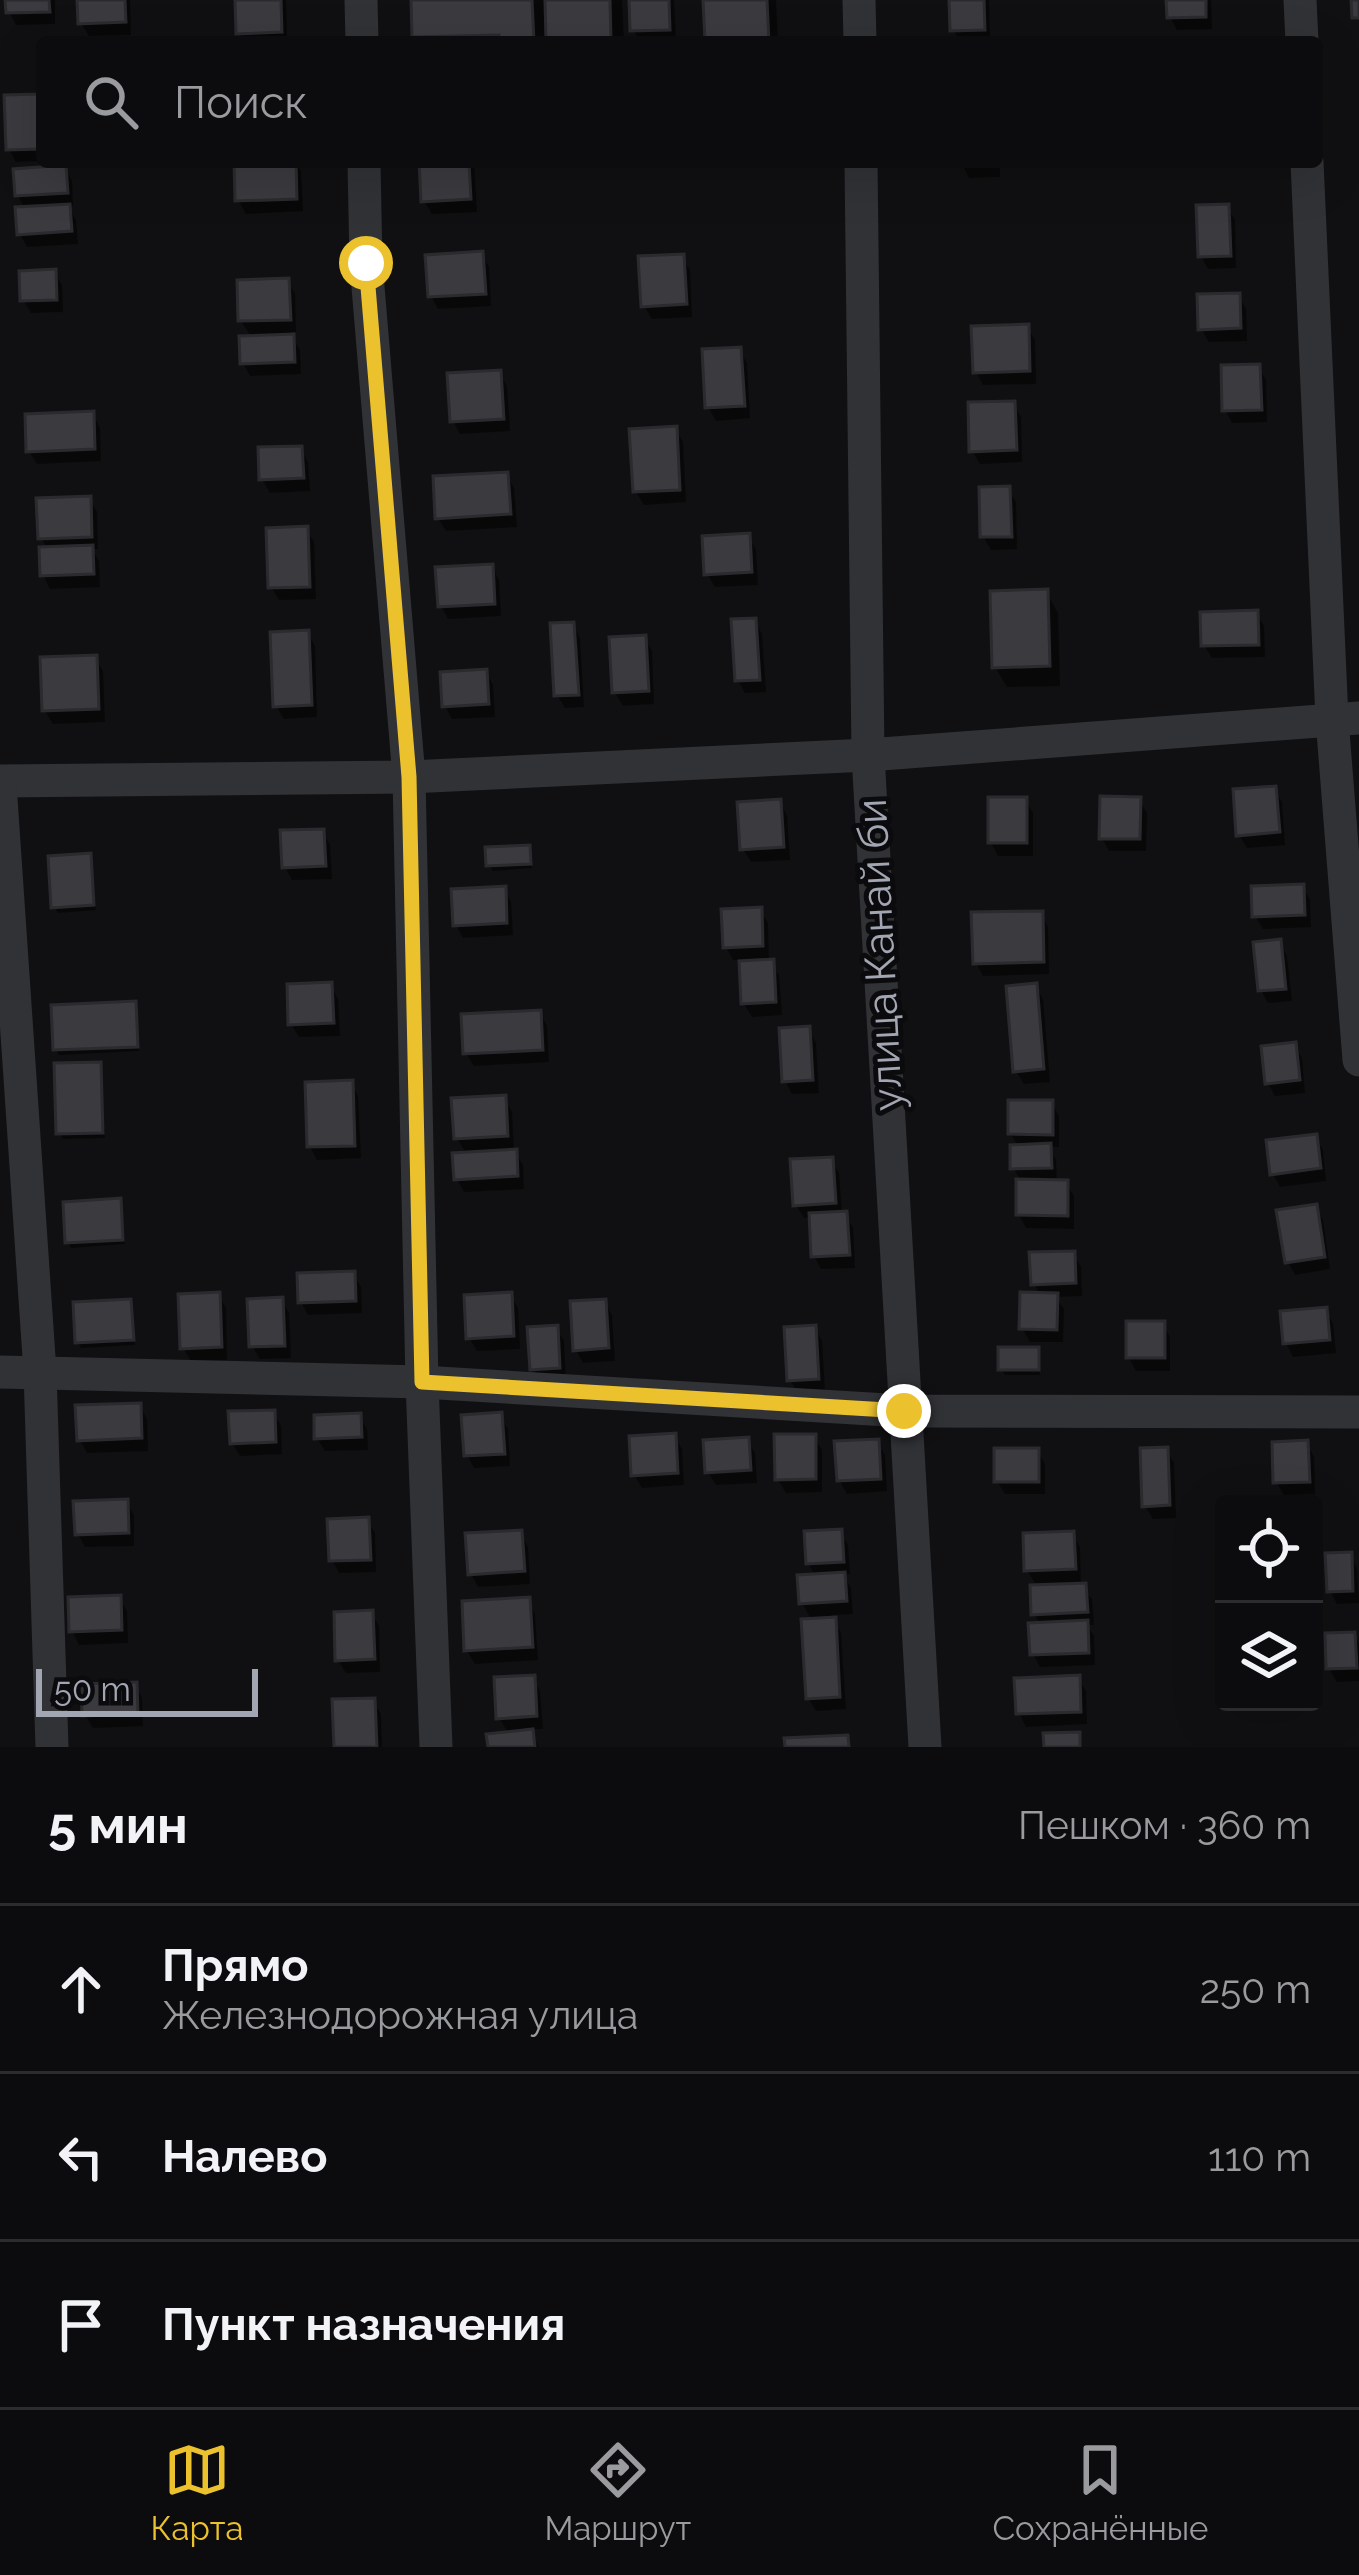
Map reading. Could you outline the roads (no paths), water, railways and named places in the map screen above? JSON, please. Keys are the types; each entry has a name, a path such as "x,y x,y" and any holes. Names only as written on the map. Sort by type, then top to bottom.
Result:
{"street":[{"path":"361,0 362,36"},
{"path":"859,0 860,36"},
{"path":"1300,0 1302,36"},
{"path":"364,168 366,263 409,777 422,1382 436,1747"},
{"name":"улица Канай би","path":"861,168 868,755 925,1747"},
{"path":"1307,168 1346,719 1359,1060"},
{"path":"52,1747 40,1372 0,782 409,777 868,755 1346,719"},
{"path":"0,1372 422,1382 904,1411 1359,1412"}]}
